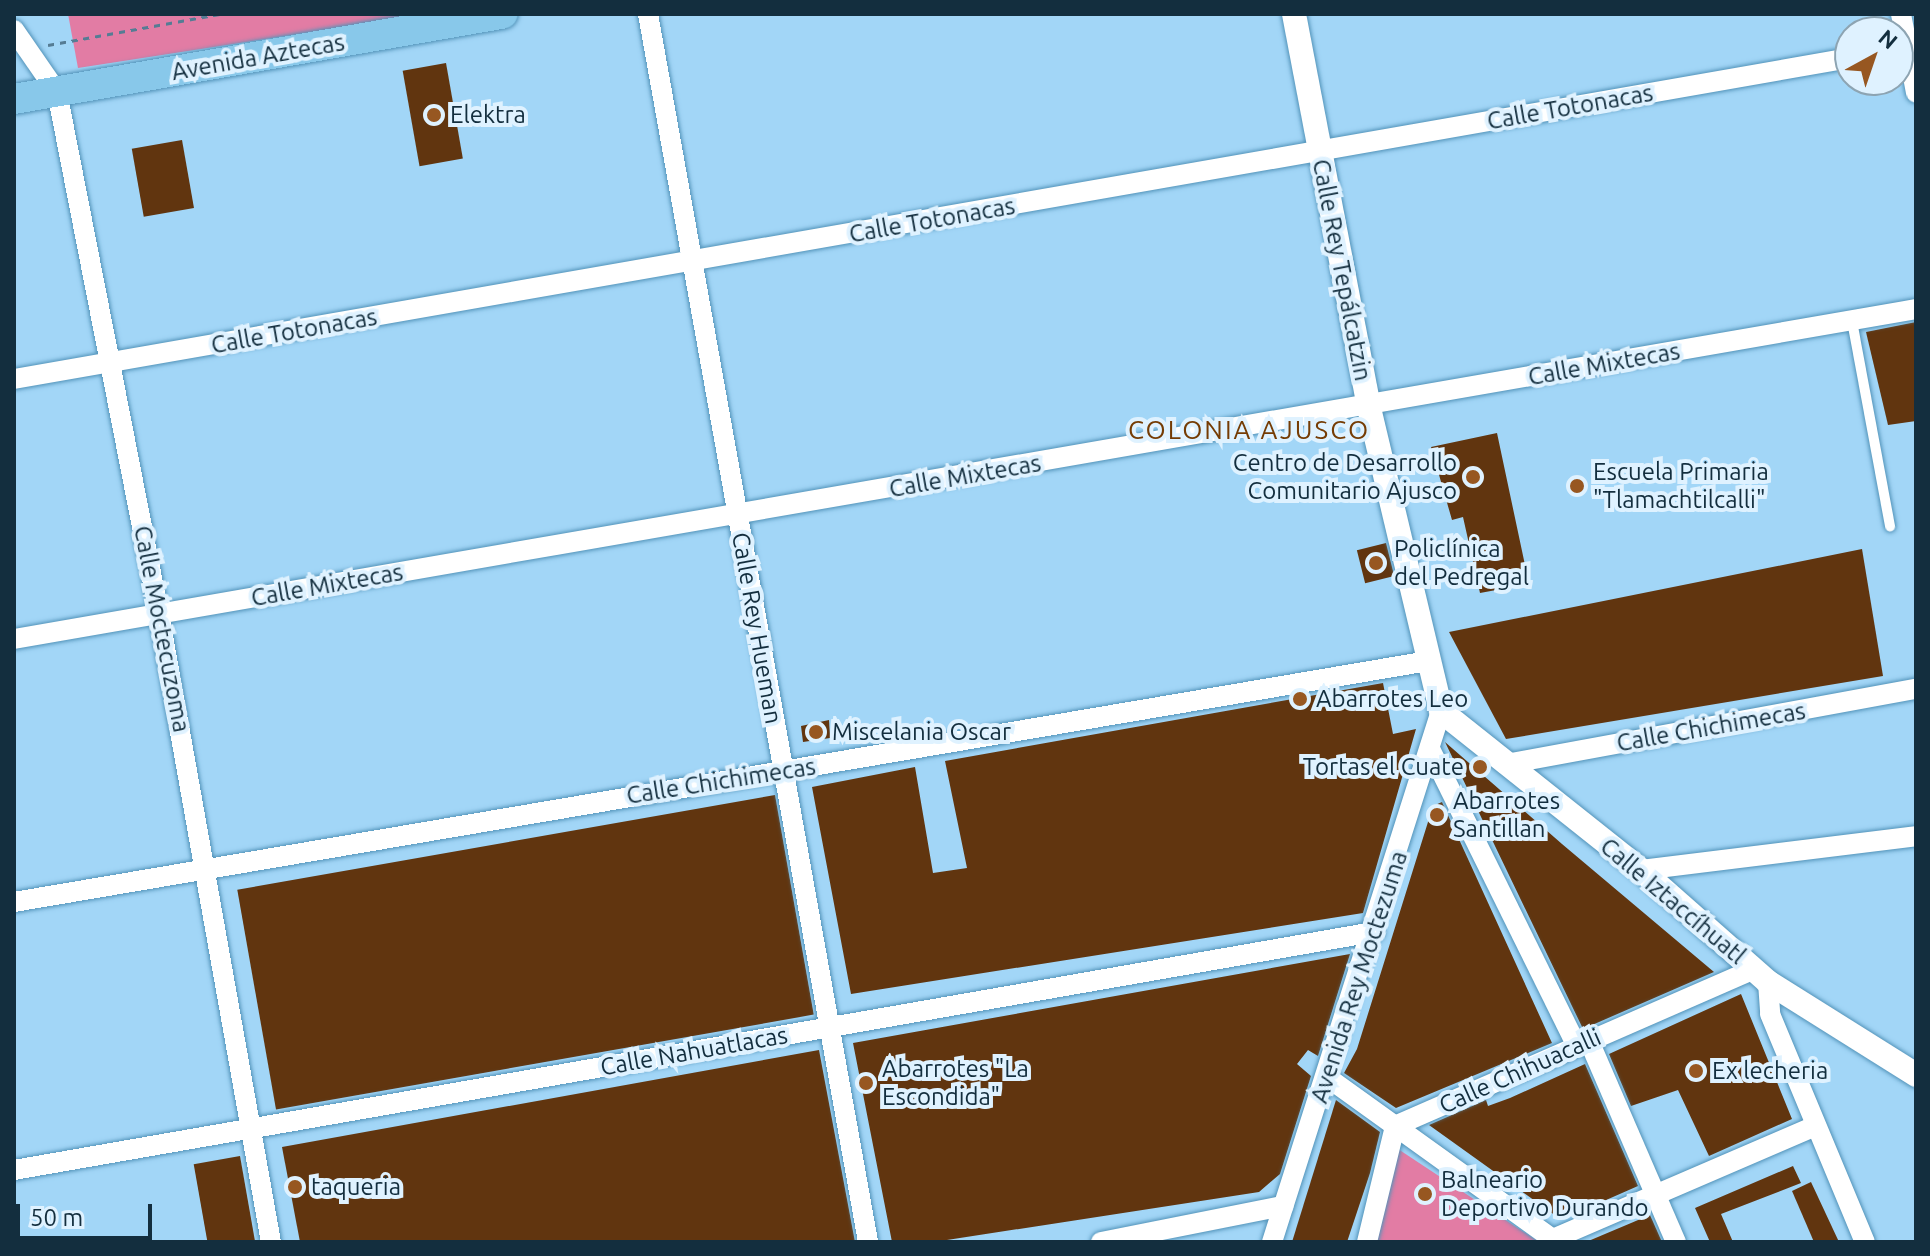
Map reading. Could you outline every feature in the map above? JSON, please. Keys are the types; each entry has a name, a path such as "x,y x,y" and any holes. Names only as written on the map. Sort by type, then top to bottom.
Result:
{"main road":[{"name":"Avenida Aztecas","path":"14,99 503,14"}],"street":[{"name":"Calle Rey Hueman","path":"648,14 781,771 868,1242"},
{"name":"Calle Rey Tepálcatzin","path":"1294,14 1369,408 1441,711"},
{"name":"Calle Moctecuzoma","path":"14,30 57,92 206,866 271,1242"},
{"name":"Calle Totonacas","path":"14,379 692,263 1834,61"},
{"name":"Calle Mixtecas","path":"14,639 1369,408 1916,309"},
{"name":"Calle Chichimecas","path":"14,902 206,866 1429,661"},
{"name":"Calle Chichimecas","path":"1506,764 1916,689"},
{"name":"Avenida Rey Moctezuma","path":"1272,1242 1374,932 1441,711"},
{"name":"Calle Iztaccíhuatl","path":"1441,711 1641,870 1761,975 1916,1075"},
{"path":"1431,751 1583,1044 1676,1242"},
{"path":"1641,870 1916,836"},
{"name":"Calle Nahuatlacas","path":"14,1170 252,1131 829,1026 1374,932"},
{"path":"1761,975 1770,1014 1865,1242"},
{"name":"Calle Chihuacalli","path":"1395,1126 1583,1044 1761,975"},
{"path":"1327,1077 1555,1241 1815,1126"},
{"path":"1367,1242 1395,1126"},
{"path":"1101,1242 1283,1206"}],"lane":[{"path":"1852,321 1890,527"}],"path":[{"path":"27,49 221,14"}],"shaded area":[{"path":"68,14 428,14 78,68"},
{"name":"Balneario Deportivo Durando","path":"1395,1147 1539,1242 1370,1242"}],"building":[{"name":"Elektra","path":"446,63 463,159 420,166 403,71"},
{"path":"182,140 194,208 144,217 132,149"},
{"path":"1916,322 1916,421 1888,425 1866,332"},
{"path":"1497,433 1529,584 1480,593 1463,517 1452,520 1431,447"},
{"name":"Policlínica del Pedregal","path":"1386,543 1394,576 1365,583 1357,550"},
{"path":"1862,549 1883,676 1506,739 1449,632"},
{"path":"1383,683 1393,734 1416,729 1363,913 851,994 812,787 915,767 933,873 967,868 945,761"},
{"name":"Miscelania Oscar","path":"829,720 830,738 803,742 801,726"},
{"path":"1445,742 1562,844 1714,972 1583,1029"},
{"path":"775,795 814,1015 276,1109 237,890"},
{"path":"1442,802 1552,1043 1396,1108 1344,1073 1357,1049 1433,806"},
{"path":"1350,954 1318,1056 1308,1050 1297,1064 1311,1076 1280,1174 1259,1192 934,1242 892,1242 853,1043"},
{"name":"Ex lecheria","path":"1741,994 1792,1119 1709,1156 1678,1090 1631,1106 1609,1054"},
{"path":"819,1050 855,1242 300,1242 282,1147"},
{"path":"1585,1064 1638,1186 1588,1208 1556,1216 1429,1125 1486,1100 1488,1106 1510,1098"},
{"path":"1336,1100 1380,1132 1370,1173 1347,1242 1292,1242"},
{"path":"240,1156 255,1242 207,1242 194,1164"},
{"path":"1793,1166 1801,1183 1721,1214 1733,1242 1710,1242 1695,1208"},
{"path":"1811,1182 1839,1242 1814,1242 1792,1191"},
{"path":"1650,1215 1662,1242 1586,1242"}],"place":[{"name":"Elektra","path":"434,115"},
{"name":"Centro de Desarrollo Comunitario Ajusco","path":"1473,477"},
{"name":"Escuela Primaria \"Tlamachtilcalli\"","path":"1577,486"},
{"name":"Policlínica del Pedregal","path":"1376,563"},
{"name":"Abarrotes Leo","path":"1300,699"},
{"name":"Miscelania Oscar","path":"816,732"},
{"name":"Tortas el Cuate","path":"1480,767"},
{"name":"Abarrotes Santillan","path":"1437,815"},
{"name":"Ex lecheria","path":"1696,1071"},
{"name":"Abarrotes \"La Escondida\"","path":"866,1083"},
{"name":"taqueria","path":"295,1187"},
{"name":"Balneario Deportivo Durando","path":"1425,1194"}],"district":[{"name":"COLONIA AJUSCO","path":"1249,430"}]}
